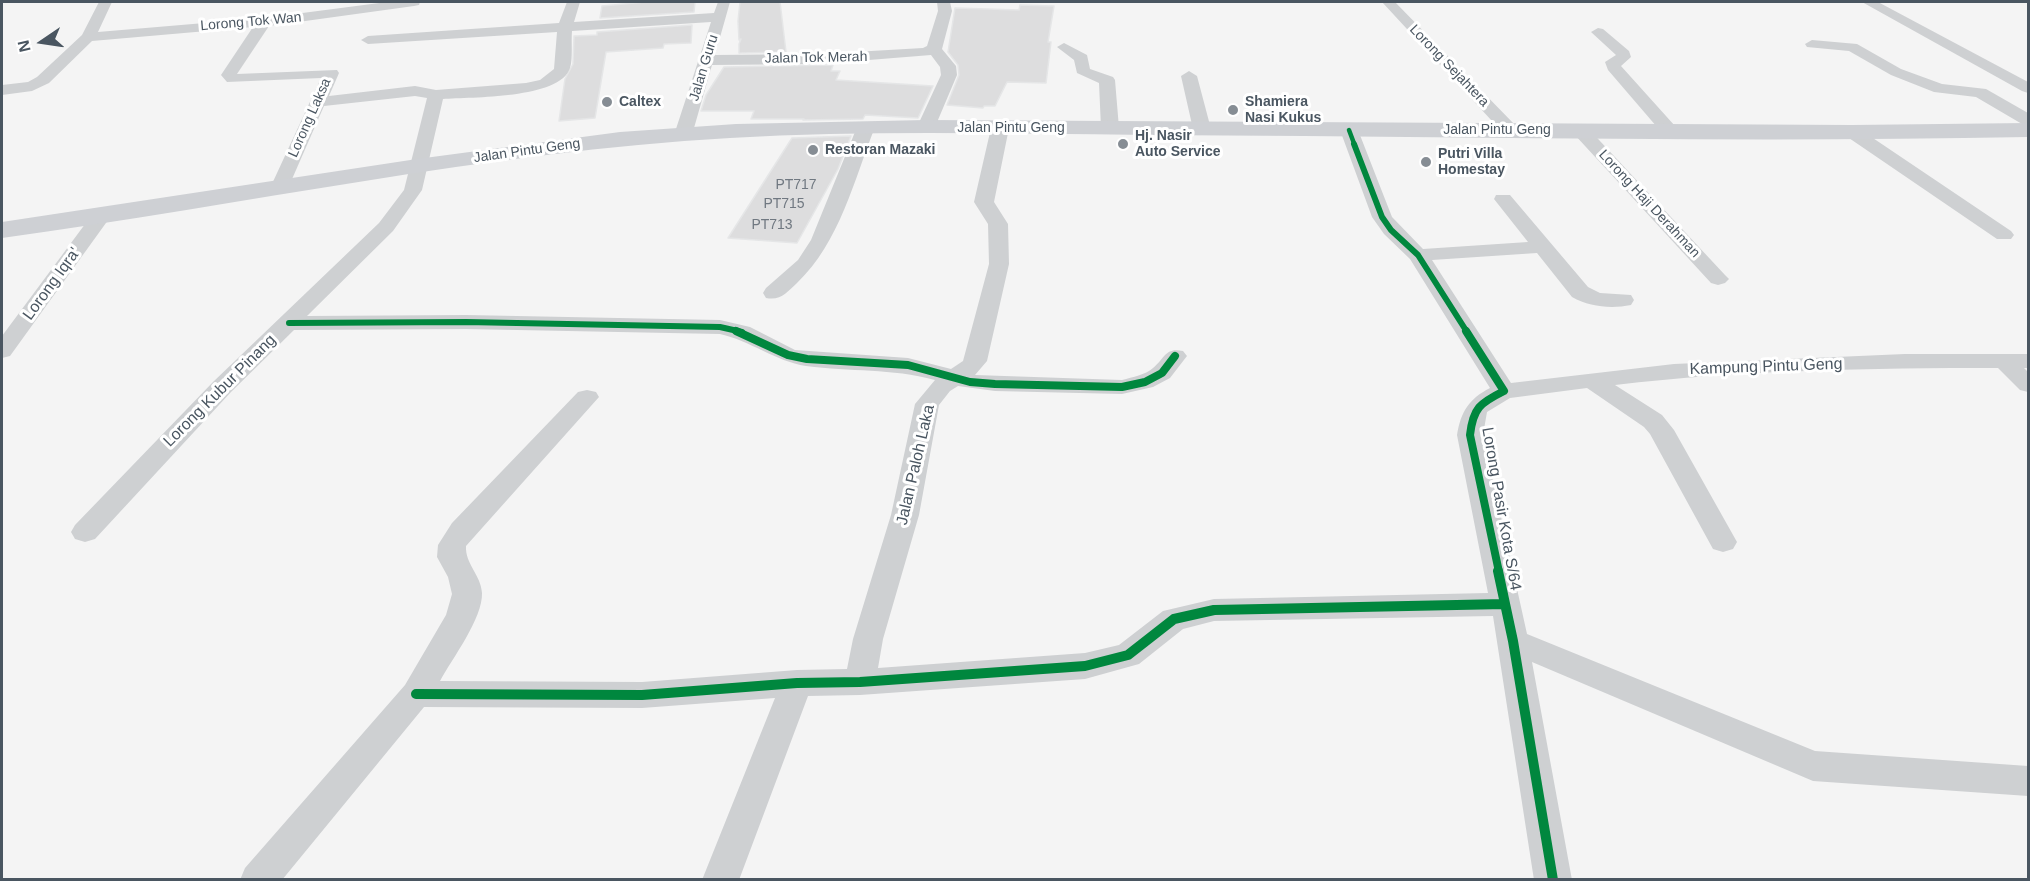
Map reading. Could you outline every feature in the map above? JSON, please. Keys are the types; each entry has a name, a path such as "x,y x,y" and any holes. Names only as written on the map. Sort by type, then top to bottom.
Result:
{"main road":[{"name":"Jalan Pintu Geng","path":"2,230 417,166 620,139 683,135 866,127 1852,132 2028,130"}],"street":[{"path":"2,97 43,80 88,37 105,2"},
{"name":"Lorong Tok Wan","path":"88,37 264,22 414,2"},
{"path":"320,102 415,91 436,95 526,88 546,83 555,78 562,69 565,28 573,2"},
{"name":"Jalan Guru","path":"683,135 724,2"},
{"path":"926,127 949,75 948,66 929,50 945,11 942,2"},
{"name":"Lorong Sejahtera","path":"1388,2 1510,130"},
{"path":"1869,2 2028,90"},
{"path":"368,40 720,17"},
{"name":"Lorong Laksa","path":"264,22 229,75 233,79 331,73 320,102 280,186"},
{"path":"1598,32 1624,54 1613,63 1613,67 1669,130"},
{"path":"1812,44 1852,47 1896,72 1940,89 1980,92 2028,90"},
{"path":"1064,47 1082,58 1084,72 1107,80 1110,128"},
{"name":"Jalan Tok Merah","path":"708,60 829,58 929,50"},
{"path":"1189,76 1202,129"},
{"path":"2,90 32,86"},
{"path":"1980,92 2028,120"},
{"name":"Lorong Kubur Pinang","path":"85,531 165,444 386,227 413,190 436,95"},
{"path":"774,293 805,264 821,240 866,127"},
{"name":"Jalan Paloh Laka","path":"860,682 868,639 905,515 927,404 942,386 971,367 975,361 999,264 998,224 984,201 1000,128"},
{"path":"1348,130 1382,217 1391,230 1418,255 1504,391"},
{"name":"Lorong Haji Derahman","path":"1580,130 1718,279"},
{"path":"1852,132 2004,234"},
{"path":"1503,199 1540,247 1580,292 1591,299 1605,302 1623,300"},
{"name":"Lorong Iqra'","path":"2,351 101,216"},
{"path":"1418,255 1540,247"},
{"path":"289,323 466,322 720,327 742,332 788,355 807,359 908,365 970,382 995,384 1122,387 1145,382 1162,373 1175,356"},
{"path":"2003,360 2028,385"},
{"name":"Kampung Pintu Geng","path":"1504,391 1674,371 1905,361 2028,361"},
{"path":"1594,382 1653,421 1661,430 1723,542"},
{"name":"Lorong Pasir Kota S/64","path":"1504,391 1482,402 1472,415 1470,435 1513,641 1553,879"},
{"path":"258,879 416,694 461,616 466,594 464,577 451,557 452,545 482,507 587,397"},
{"path":"416,694 642,695 796,683 860,682 1085,666 1128,655 1174,619 1214,610 1505,604"},
{"path":"1513,641 1813,766 2028,781"},
{"path":"720,879 796,683"}],"building":[{"path":"645,2 695,2 694,12 600,18 602,6"},
{"path":"740,2 780,2 786,52 739,53"},
{"path":"1020,5 1054,6 1048,42 1051,42 1046,83 1007,82 995,106 984,106 983,108 947,105 959,75 958,65 948,52 955,8 1019,10"},
{"path":"692,25 691,43 664,44 663,48 606,52 595,118 559,121 565,79 573,64 574,36 597,35 597,32"},
{"path":"833,65 831,71 840,71 836,80 933,86 918,118 865,115 863,119 751,119 754,111 701,111 706,95 724,67"},
{"path":"851,136 838,169 797,243 728,238 792,138"}],"cycle path":[{"path":"1349,130 1382,217 1391,230 1418,255 1504,391 1478,407 1473,417 1470,435 1513,641 1553,880"},
{"path":"289,323 466,322 720,327 742,332 788,355 807,359 908,365 970,382 995,384 1122,387 1145,382 1162,373 1175,356"},
{"path":"416,694 642,695 797,683 860,682 1085,666 1128,655 1174,619 1214,610 1505,604"}],"place":[{"name":"Caltex","path":"607,102"},
{"name":"Shamiera Nasi Kukus","path":"1233,110"},
{"name":"Hj. Nasir Auto Service","path":"1123,144"},
{"name":"Restoran Mazaki","path":"813,150"},
{"name":"Putri Villa Homestay","path":"1426,162"}]}
